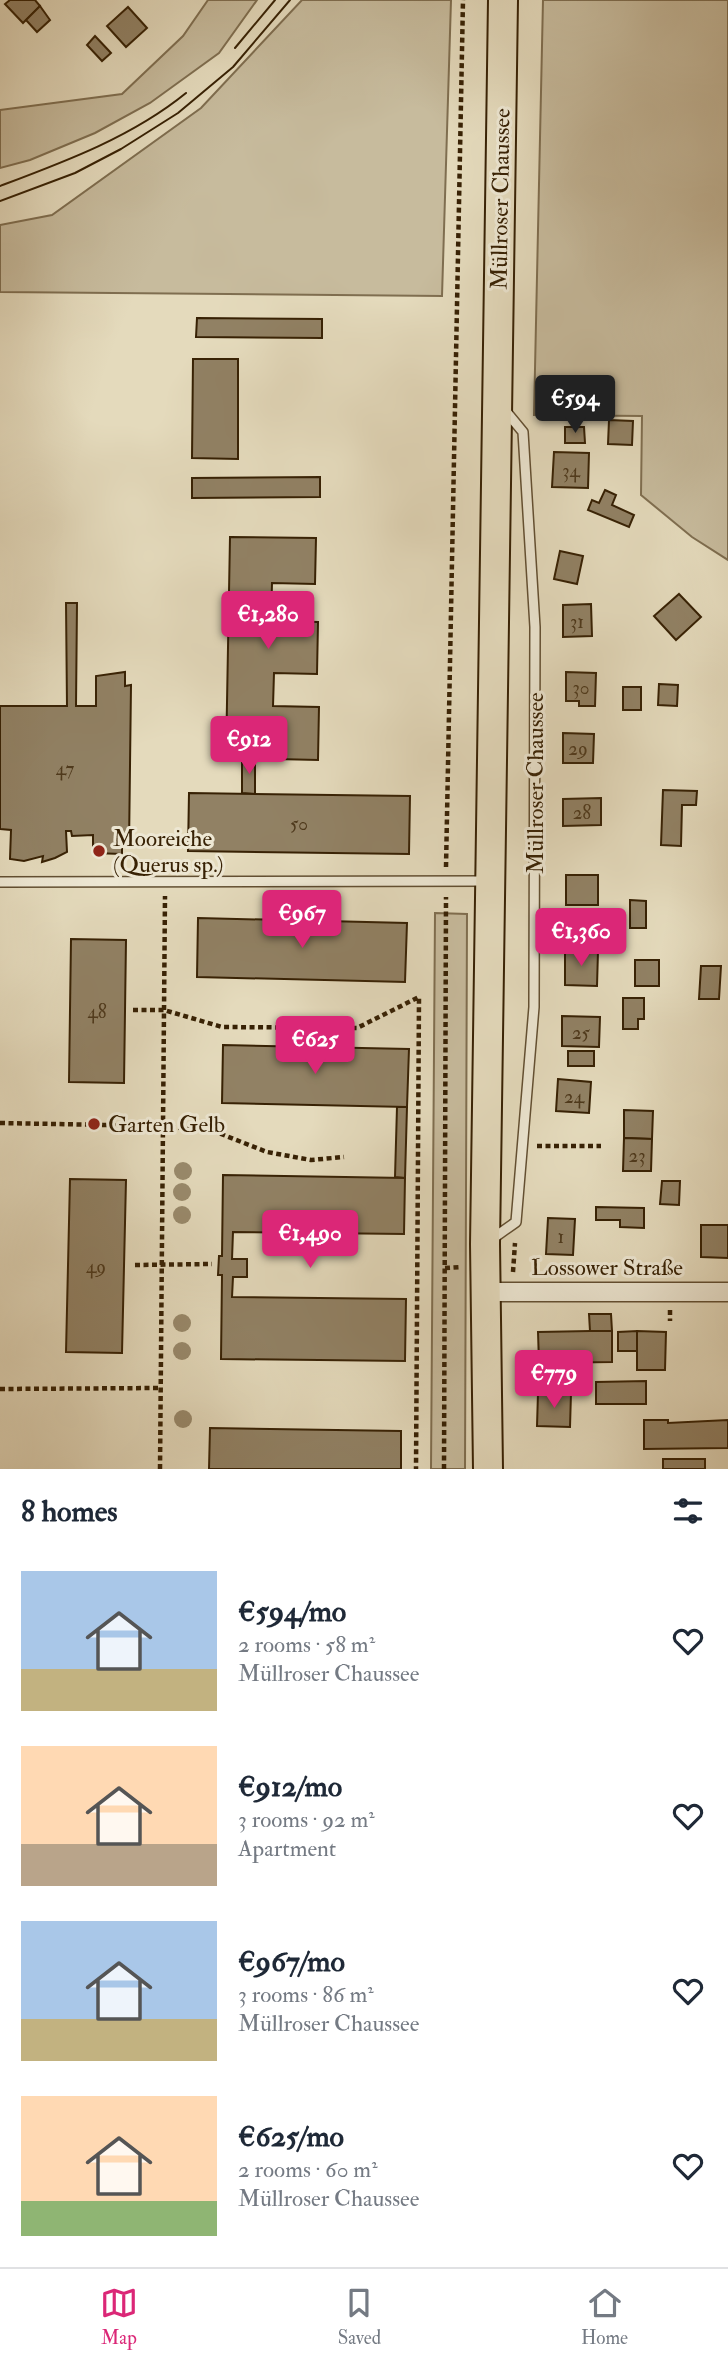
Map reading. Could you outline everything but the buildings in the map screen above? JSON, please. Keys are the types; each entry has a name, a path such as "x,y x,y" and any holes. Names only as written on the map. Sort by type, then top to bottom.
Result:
{"main road":[{"name":"Müllroser Chaussee","path":"488,1469 485,1244 503,0"}],"street":[{"name":"Lossower Straße","path":"486,1292 728,1292"}],"lane":[{"name":"Müllroser Chaussee","path":"485,1244 516,1222 534,1007 535,627 523,432 496,399"},
{"path":"0,882 492,881"}],"path":[{"path":"444,1469 446,881 463,0"},
{"path":"160,1469 166,881"},
{"path":"133,1010 163,1010 222,1027 357,1028 419,997 416,1469"},
{"path":"0,1123 163,1126 216,1132 267,1152 311,1160 344,1157"},
{"path":"522,1146 601,1146"},
{"path":"135,1265 212,1264"},
{"path":"0,1389 160,1388"}],"shaded area":[{"path":"208,0 257,0 219,53 150,103 95,133 30,160 0,168 0,110 122,94 183,36"},
{"path":"302,0 451,0 442,296 0,292 0,225 52,215 201,108"},
{"path":"543,0 728,0 728,560 692,537 641,495 642,416 534,415"},
{"path":"435,913 467,914 465,1469 431,1469"}],"tram line":[{"path":"235,48 275,0"},
{"path":"0,201 75,173 121,149 178,113 233,67 290,0"},
{"path":"0,186 73,158 120,135 143,123 186,93"}],"place":[{"name":"Mooreiche (Querus sp.)","path":"99,851"},
{"name":"Garten Gelb","path":"94,1124"}]}
